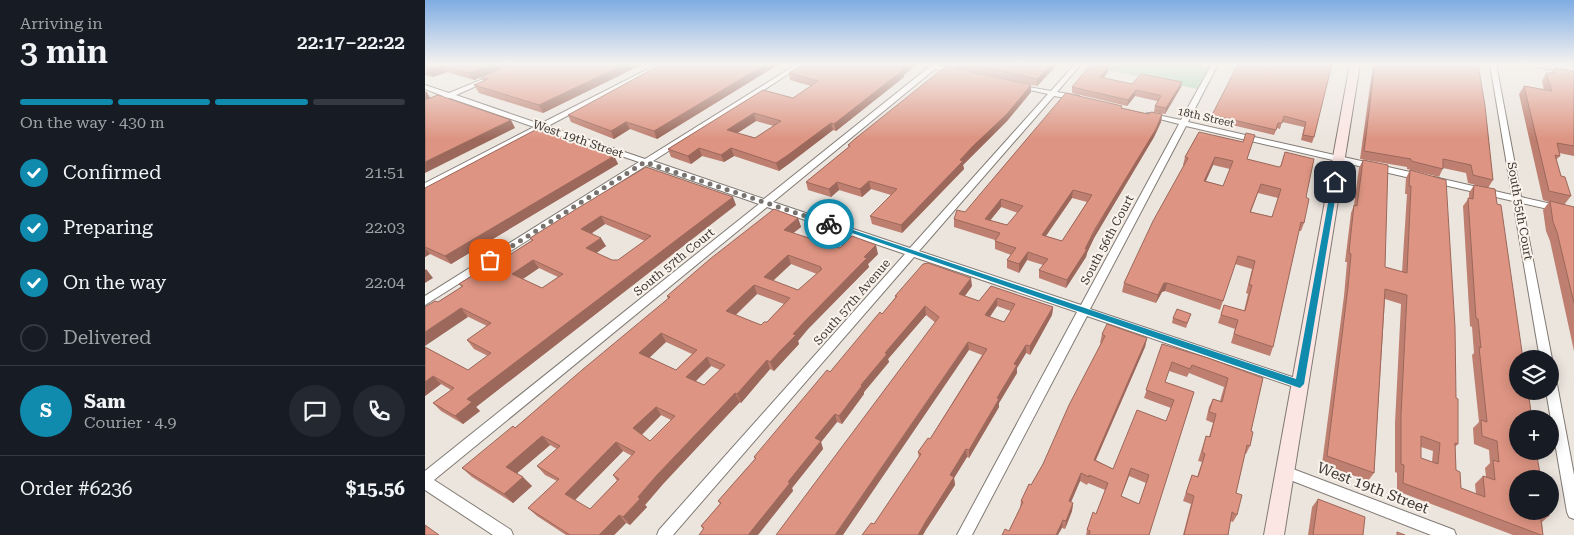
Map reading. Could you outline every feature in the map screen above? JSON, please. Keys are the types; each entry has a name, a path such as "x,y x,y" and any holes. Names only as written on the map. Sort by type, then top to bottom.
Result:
{"main road":[{"path":"1274,535 1351,89"}],"street":[{"name":"West 19th Street","path":"431,89 1300,384"},
{"path":"425,106 464,89"},
{"path":"425,186 613,89"},
{"path":"425,301 761,89"},
{"name":"South 57th Court","path":"425,481 906,89"},
{"path":"1034,89 1080,100"},
{"name":"South 57th Avenue","path":"664,535 1056,89"},
{"name":"South 56th Court","path":"964,535 1201,89"},
{"name":"South 55th Court","path":"1497,89 1544,350"},
{"name":"18th Street","path":"1144,114 1574,212"},
{"path":"1554,400 1574,512"},
{"name":"West 19th Street","path":"1285,472 1449,535"},
{"path":"425,481 506,535"}],"building":[{"path":"487,89 573,89 539,105"},
{"path":"616,89 724,89 654,131 626,122 611,131 568,115"},
{"path":"806,89 879,89 834,124 831,123 776,163 731,148 721,155 699,148 688,156 668,149 763,90 793,98","holes":["754,113 781,121 755,138 727,130"]},
{"path":"917,89 1028,89 1007,114 972,147 960,160 963,161 901,225 870,216 897,189 869,181 860,189 837,182 829,189 806,182 850,146 848,145"},
{"path":"1080,89 1178,89 1166,108 1155,106 1161,96 1136,90 1128,100"},
{"path":"1225,89 1326,89 1314,137 1303,135 1306,122 1284,116 1282,123 1278,123 1276,130 1212,115"},
{"path":"1372,89 1482,89 1493,180 1473,175 1471,165 1443,159 1443,169 1411,161 1411,159 1364,151"},
{"path":"1525,89 1552,91 1551,89 1574,89 1574,146 1557,143 1560,156 1555,155 1561,176 1565,177 1571,196 1549,191"},
{"path":"1066,93 1143,113 1162,114 1156,129 1095,229 1085,249 1087,249 1067,280 1039,270 1048,259 1028,252 1019,264 1007,260 1016,248 995,241 1000,233 954,219 957,210 965,212","holes":["1073,190 1092,195 1062,241 1042,235","1001,199 1023,206 1007,225 985,219"]},
{"path":"438,95 511,120 425,162 425,100"},
{"path":"537,129 614,156 445,256 425,247 425,188"},
{"path":"1199,132 1243,142 1246,133 1255,135 1247,159 1279,167 1285,152 1314,159 1306,197 1309,199 1304,223 1301,222 1273,347 1234,334 1238,320 1221,315 1224,305 1245,311 1252,285 1249,285 1255,261 1238,256 1223,301 1167,283 1164,283 1158,295 1124,283 1153,221 1188,158 1185,157","holes":["1215,157 1233,161 1223,186 1204,181","1261,184 1281,189 1272,217 1250,212"]},
{"path":"1363,160 1388,165 1385,267 1407,273 1410,170 1446,180 1455,327 1456,398 1458,399 1458,444 1455,443 1456,470 1460,472 1461,488 1485,497 1483,476 1495,480 1493,460 1499,462 1497,441 1482,436 1481,420 1487,422 1478,319 1476,318 1468,198 1473,199 1474,185 1495,189 1497,204 1501,205 1522,350 1509,350 1509,400 1529,400 1531,410 1509,410 1509,460 1538,460 1539,470 1509,470 1509,520 1541,520 1543,535 1403,483 1404,465 1401,464 1401,415 1407,295 1385,289 1374,473 1327,456 1348,287 1354,205 1357,206","holes":["1421,436 1440,443 1438,464 1421,458"]},
{"path":"646,167 733,197 467,399 472,402 455,416 433,403 454,388 433,376 425,382 425,347 468,370 491,353 467,340 491,323 461,308 425,332 425,307 435,301 438,302 463,286 459,284 508,253 511,254 533,240 530,238","holes":["601,216 651,236 618,260 612,260 586,248 601,238 581,229","533,260 563,274 542,288 512,274"]},
{"path":"1550,201 1574,207 1574,303 1553,222"},
{"path":"774,209 798,218 784,230 840,248 852,236 876,245 864,257 867,258 793,334 796,335 770,362 767,360 737,394 735,393 657,475 638,497 640,499 623,517 619,515 599,535 570,535 528,508 559,479 537,466 560,446 542,436 506,467 523,477 504,494 462,468 513,426 515,428 670,297 667,296 710,259","holes":["788,255 822,269 798,290 764,277","754,285 790,298 767,322 761,325 726,311","661,333 697,350 676,370 639,353","707,357 725,365 704,385 686,377","656,407 675,416 650,441 633,428","616,442 635,452 613,475 619,479 590,509 565,494"]},
{"path":"928,263 971,278 959,294 979,301 991,286 1053,307 1030,346 1026,345 1014,364 1017,365 997,398 999,399 969,450 966,449 950,475 954,477 918,535 862,535 871,523 874,524 921,454 918,452 928,438 930,439 987,349 968,342 835,535 776,535 939,317 925,306 885,353 887,354 861,385 839,416 835,414 815,438 821,441 748,535 699,535 704,528 701,526 721,503 718,501 756,458 754,457 827,370 830,372 880,312 882,314 923,264","holes":["997,298 1015,304 1004,322 985,315"]},
{"path":"1177,309 1191,314 1187,323 1173,318"},
{"path":"1107,324 1147,338 1094,460 1113,469 1137,410 1166,421 1174,400 1146,390 1162,344 1263,378 1251,431 1253,432 1250,446 1247,445 1236,493 1242,495 1237,515 1232,512 1228,535 1184,535 1194,496 1186,493 1192,475 1198,477 1205,454 1202,452 1206,436 1210,437 1216,414 1209,412 1213,399 1222,402 1228,378 1192,365 1190,369 1172,362 1165,382 1194,392 1149,535 1089,535 1090,531 1087,530 1093,512 1096,514 1108,483 1081,473 1069,501 1073,503 1066,521 1063,520 1056,535 1002,535 1005,529 1009,531 1023,502 1021,501 1029,484 1031,485 1043,464 1069,405 1105,336 1102,334","holes":["1131,468 1149,475 1139,504 1121,496"]},
{"path":"1318,499 1365,517 1363,535 1313,535"},
{"path":"425,525 439,535 425,535"}],"way so far":[{"path":"490,260 645,162 829,224"}],"route":[{"path":"829,224 1300,384 1335,182"}]}
